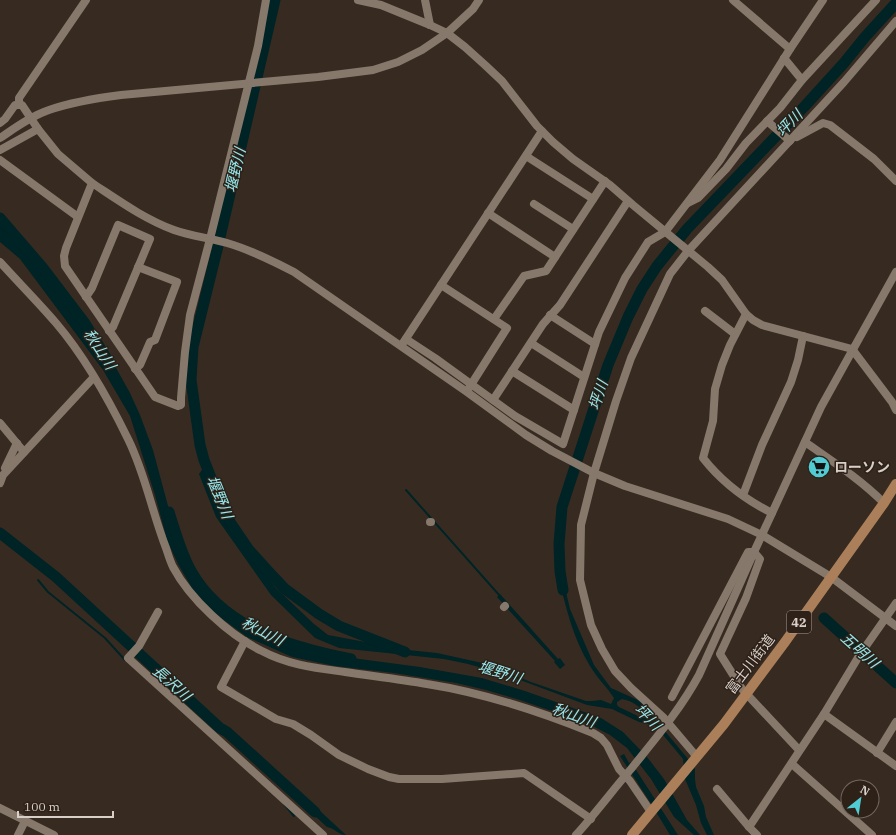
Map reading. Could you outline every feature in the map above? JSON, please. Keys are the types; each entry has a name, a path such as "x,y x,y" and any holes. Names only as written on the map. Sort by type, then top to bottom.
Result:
{"main road":[{"name":"富士川街道","path":"632,835 697,757 746,693 831,577 896,484"}],"street":[{"path":"19,104 19,98 86,0"},
{"path":"92,183 64,256 65,266 155,397 178,406 181,405 184,352 190,315 258,46 266,0"},
{"path":"358,0 381,5 430,25 447,34 502,81 542,131 573,159 604,181 722,280 746,314 753,320 762,325 852,349 892,402 896,410"},
{"path":"425,0 430,25"},
{"path":"0,138 48,110 90,100 121,95 353,74 373,70 398,62 422,50 447,34 473,9 479,0"},
{"path":"733,0 790,49"},
{"path":"19,104 22,105 38,130 58,154 92,183 129,207 159,224 176,231 240,247 264,256 294,272 403,343 472,384 515,416 563,444 599,332 624,278 648,242 665,232 720,160 822,0"},
{"path":"685,204 698,198 726,169 746,143 769,123 802,80 876,0"},
{"path":"697,757 668,723 630,688 615,671 602,649 591,625 580,580 581,525 594,473 631,358 670,274 687,250 788,140 844,82 896,21"},
{"path":"784,58 802,80"},
{"path":"0,123 5,119 15,105 19,104"},
{"path":"769,123 788,140"},
{"path":"788,140 822,123 830,125 874,159 896,181"},
{"path":"0,150 38,130"},
{"path":"403,343 542,131"},
{"path":"526,156 593,199"},
{"path":"0,160 78,217"},
{"path":"494,320 524,276 546,271 604,181"},
{"path":"493,400 543,324 560,305 628,201"},
{"path":"534,204 573,229"},
{"path":"488,213 555,257"},
{"path":"86,297 92,288 118,225 150,239 113,327 109,331"},
{"path":"0,262 56,324 83,359 129,440 173,567 193,595 228,630 260,651 280,660 306,667 466,691 496,699 569,723 593,733 601,738 607,745 619,769 627,774 653,810"},
{"path":"135,369 140,365 150,342 156,340 177,282 138,267"},
{"path":"576,835 591,819 681,707 699,675 762,534 831,388 896,272"},
{"path":"441,285 507,328 467,392"},
{"path":"705,311 735,334"},
{"path":"746,314 735,334 722,365 715,389 713,422 703,458 714,472 743,495 772,513"},
{"path":"550,315 595,344"},
{"path":"743,495 762,445 791,382 798,360 803,336"},
{"path":"403,343 526,435 568,460 625,486 728,519 762,534 831,577 896,626"},
{"path":"530,343 584,377"},
{"path":"512,371 574,410"},
{"path":"1,479 94,377"},
{"path":"0,423 24,452"},
{"path":"805,442 871,489 884,503"},
{"path":"1,479 17,443"},
{"path":"672,697 704,645 748,552 754,552 760,559 746,598 720,654 746,693 799,750"},
{"path":"749,828 824,714 861,652 896,603"},
{"path":"158,612 139,646 128,658 323,835"},
{"path":"245,641 221,687 276,719 293,724 339,755 368,769 389,777 400,779 442,780 524,773 591,819"},
{"path":"824,714 896,766"},
{"path":"877,753 896,722"},
{"path":"792,764 872,835"},
{"path":"717,789 749,828 757,835"},
{"path":"0,808 54,835"},
{"path":"18,835 25,821"}],"water":[{"path":"0,222 115,366 140,415 153,450 182,558 200,590 222,610 251,631 300,651 420,667 482,678 525,691 601,718 623,732 647,757 664,779 687,820 700,835 694,835 674,817 651,779 627,748 610,735 589,724 520,700 456,683 394,673 335,666 292,657 247,637 217,615 196,595 178,564 167,540 155,495 130,416 103,370 20,259 0,242"},
{"path":"204,467 220,505 233,530 258,566 275,587 314,624 328,635 408,650 437,653 487,664 531,682 586,701 601,700 611,704 614,698 590,666 574,633 558,574 562,575 570,609 594,665 611,688 640,701 688,759 695,769 696,787 714,835 707,835 701,823 696,805 685,779 683,759 654,725 639,722 612,709 587,705 504,674 468,664 444,659 339,648 315,638 271,595 216,517 199,474","holes":["622,699 639,707 647,716 646,718 642,718 617,705 617,702"]},
{"path":"500,594 565,665 560,669 554,662 555,661 497,597"},
{"path":"624,754 629,763 631,762 678,835 670,835 620,756"},
{"path":"305,801 315,809 318,809 346,835 327,827 302,804"}],"waterway":[{"name":"堰野川","path":"275,0 193,347 191,380 200,445 204,460 230,522 249,550 285,589 319,614 339,626 405,652"},
{"name":"坪川","path":"563,590 560,571 559,544 562,507 608,365 628,317 642,289 657,266 687,229 804,107 896,3"},
{"name":"秋山川","path":"0,218 43,268 84,322 108,361"},
{"path":"406,490 500,596"},
{"name":"秋山川","path":"169,512 187,564 205,591 221,608 240,621 283,641 351,659"},
{"name":"長沢川","path":"0,533 56,577 220,728 227,732 315,812"},
{"path":"38,580 48,592 105,638 125,660"},
{"name":"五明川","path":"824,618 896,683"},
{"path":"284,804 294,816"}],"place":[{"name":"ローソン","path":"819,467"}]}
